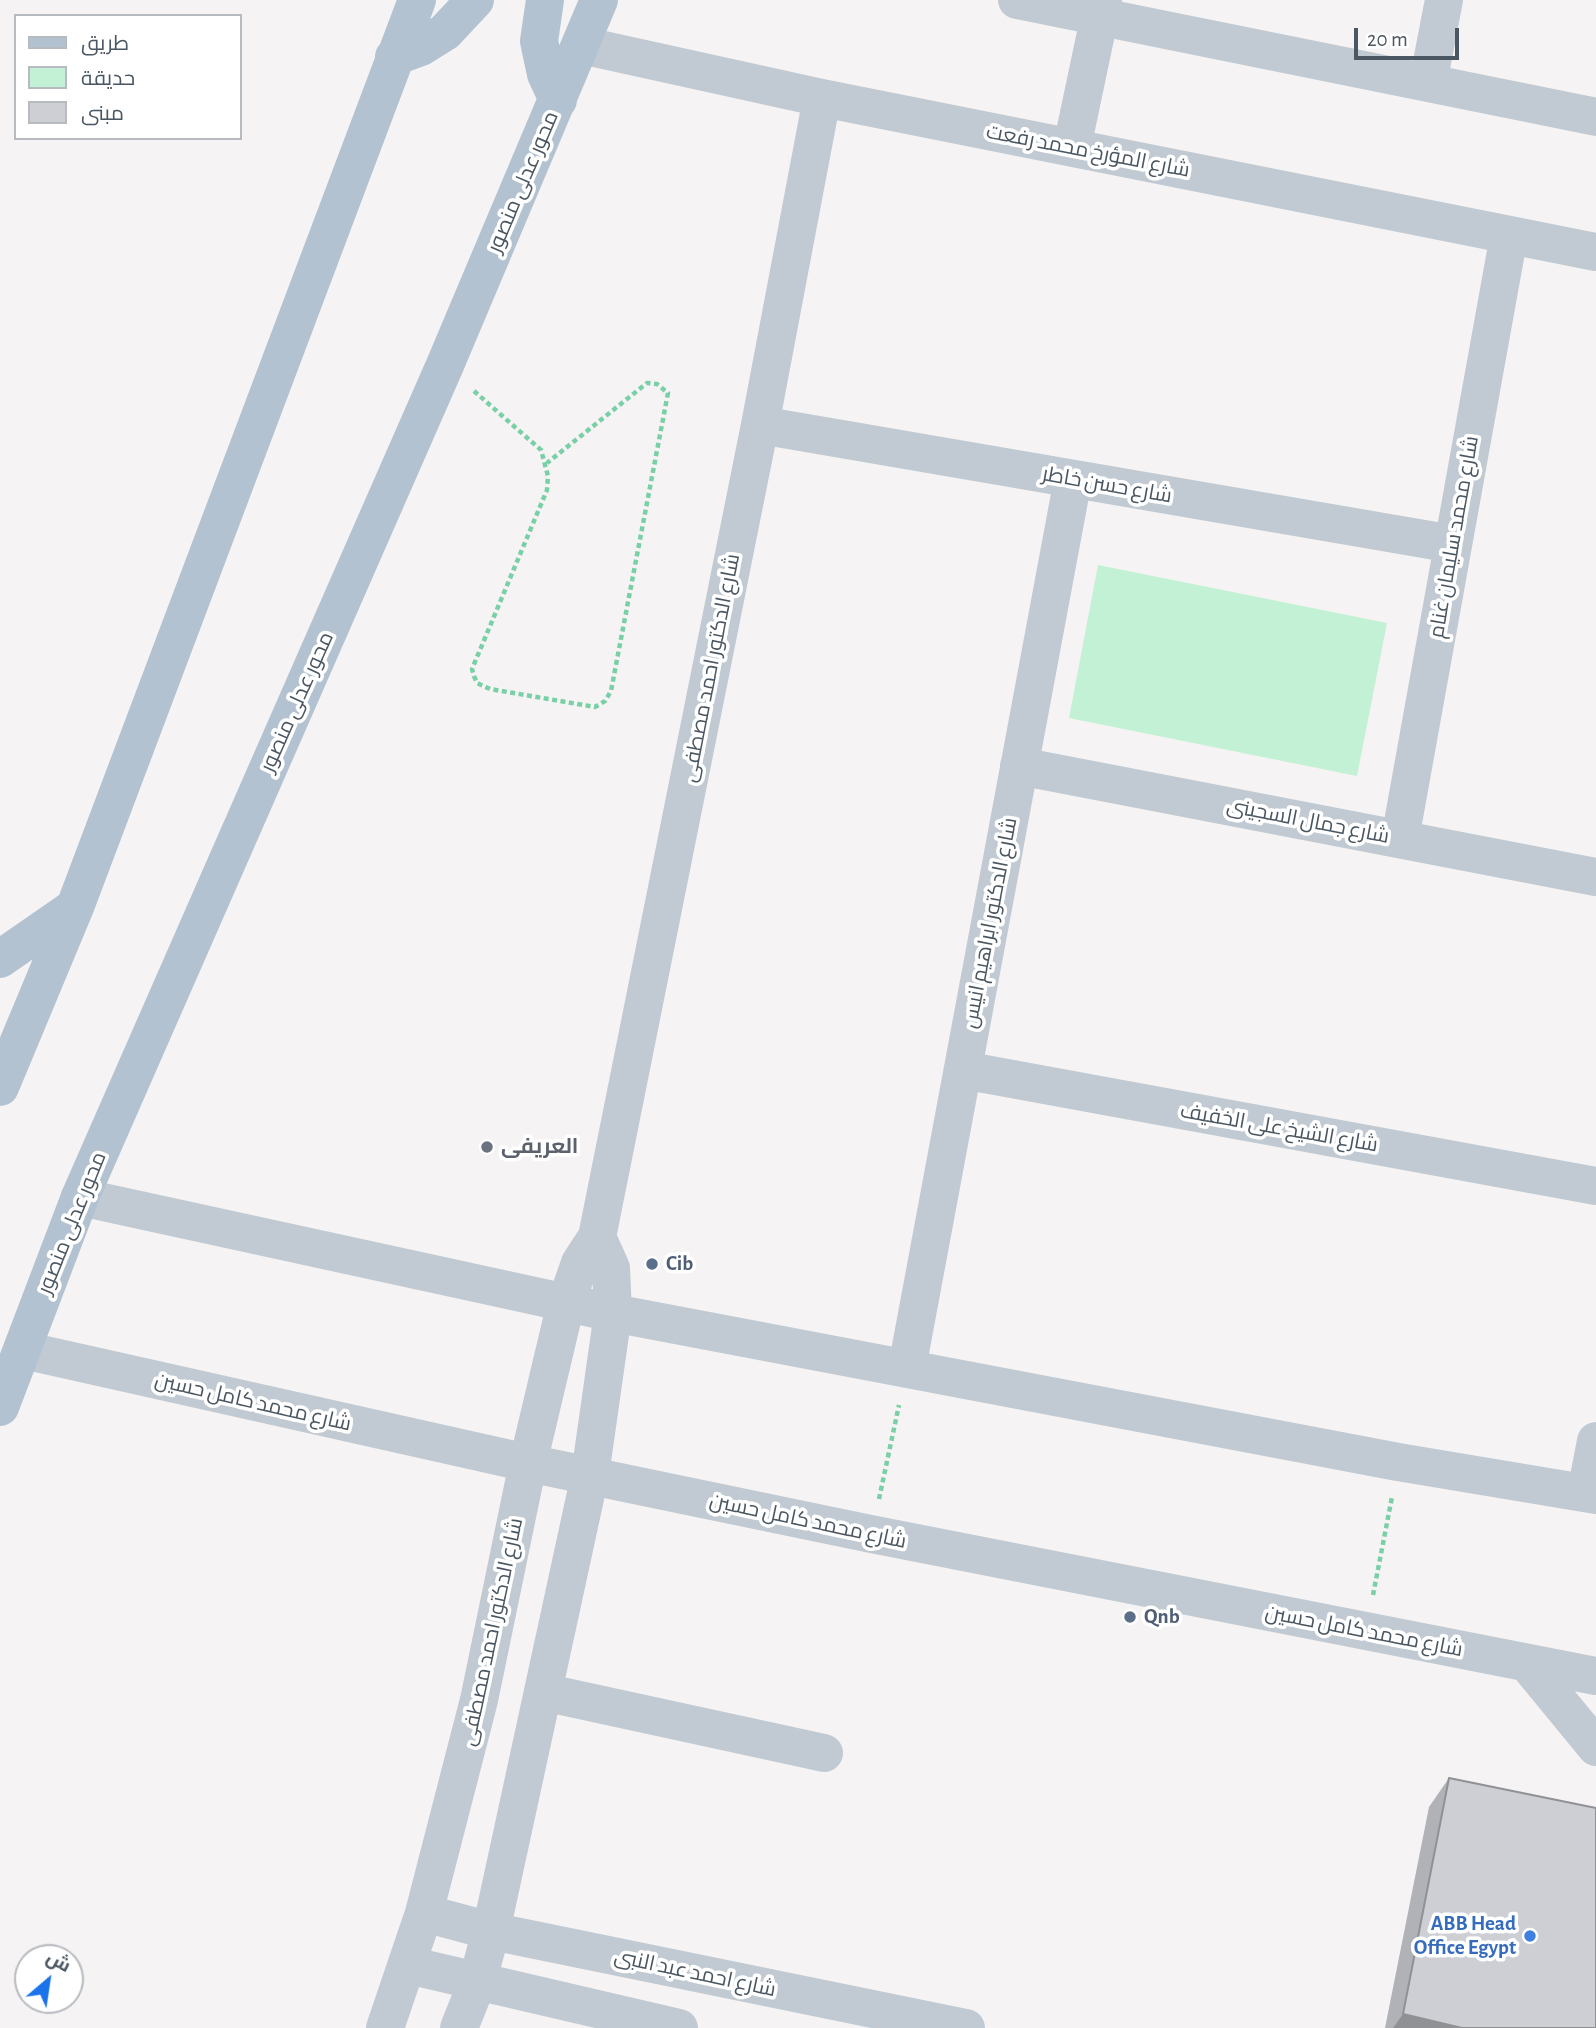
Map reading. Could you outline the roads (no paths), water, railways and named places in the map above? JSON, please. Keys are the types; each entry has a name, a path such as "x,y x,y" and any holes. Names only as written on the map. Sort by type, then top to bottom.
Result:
{"main road":[{"path":"0,1087 75,907 417,0"},
{"path":"394,57 421,47 445,32 475,0"},
{"path":"545,0 539,41 546,74 558,100"},
{"name":"محور عدلى منصور","path":"0,1406 80,1197 445,365 599,0"},
{"path":"0,959 75,907"}],"street":[{"path":"1017,0 1101,8 1428,83 1596,117"},
{"path":"1428,83 1444,0"},
{"path":"1072,148 1101,8"},
{"name":"شارع المؤرخ محمد رفعت","path":"581,45 822,98 1596,252"},
{"name":"شارع الدكتور احمد مصطفى","path":"385,2028 424,1913 479,1700 528,1463 566,1303 580,1263 597,1237 760,425 822,98"},
{"name":"شارع محمد سليمان غنام","path":"1400,839 1509,235"},
{"name":"شارع حسن خاطر","path":"760,425 1453,544"},
{"name":"شارع الدكتور ابراهيم انيس","path":"907,1368 1073,479"},
{"name":"شارع جمال السجينى","path":"1019,766 1596,877"},
{"name":"شارع الشيخ على الخفيف","path":"963,1070 1596,1186"},
{"path":"80,1197 613,1313 1398,1462 1591,1494 1596,1441"},
{"path":"458,2028 477,1983 491,1931 590,1475 613,1313 611,1268 597,1237"},
{"name":"شارع محمد كامل حسين","path":"23,1350 528,1463 871,1534 1596,1676"},
{"path":"1527,1663 1596,1747"},
{"path":"542,1692 824,1753"},
{"name":"شارع احمد عبد النبى","path":"424,1913 491,1931 966,2028"},
{"path":"408,1965 679,2028"}],"place":[{"name":"العريفى","path":"487,1147"},
{"name":"Cib","path":"652,1264"},
{"name":"Qnb","path":"1130,1617"},
{"name":"ABB Head Office Egypt","path":"1530,1936"}]}
